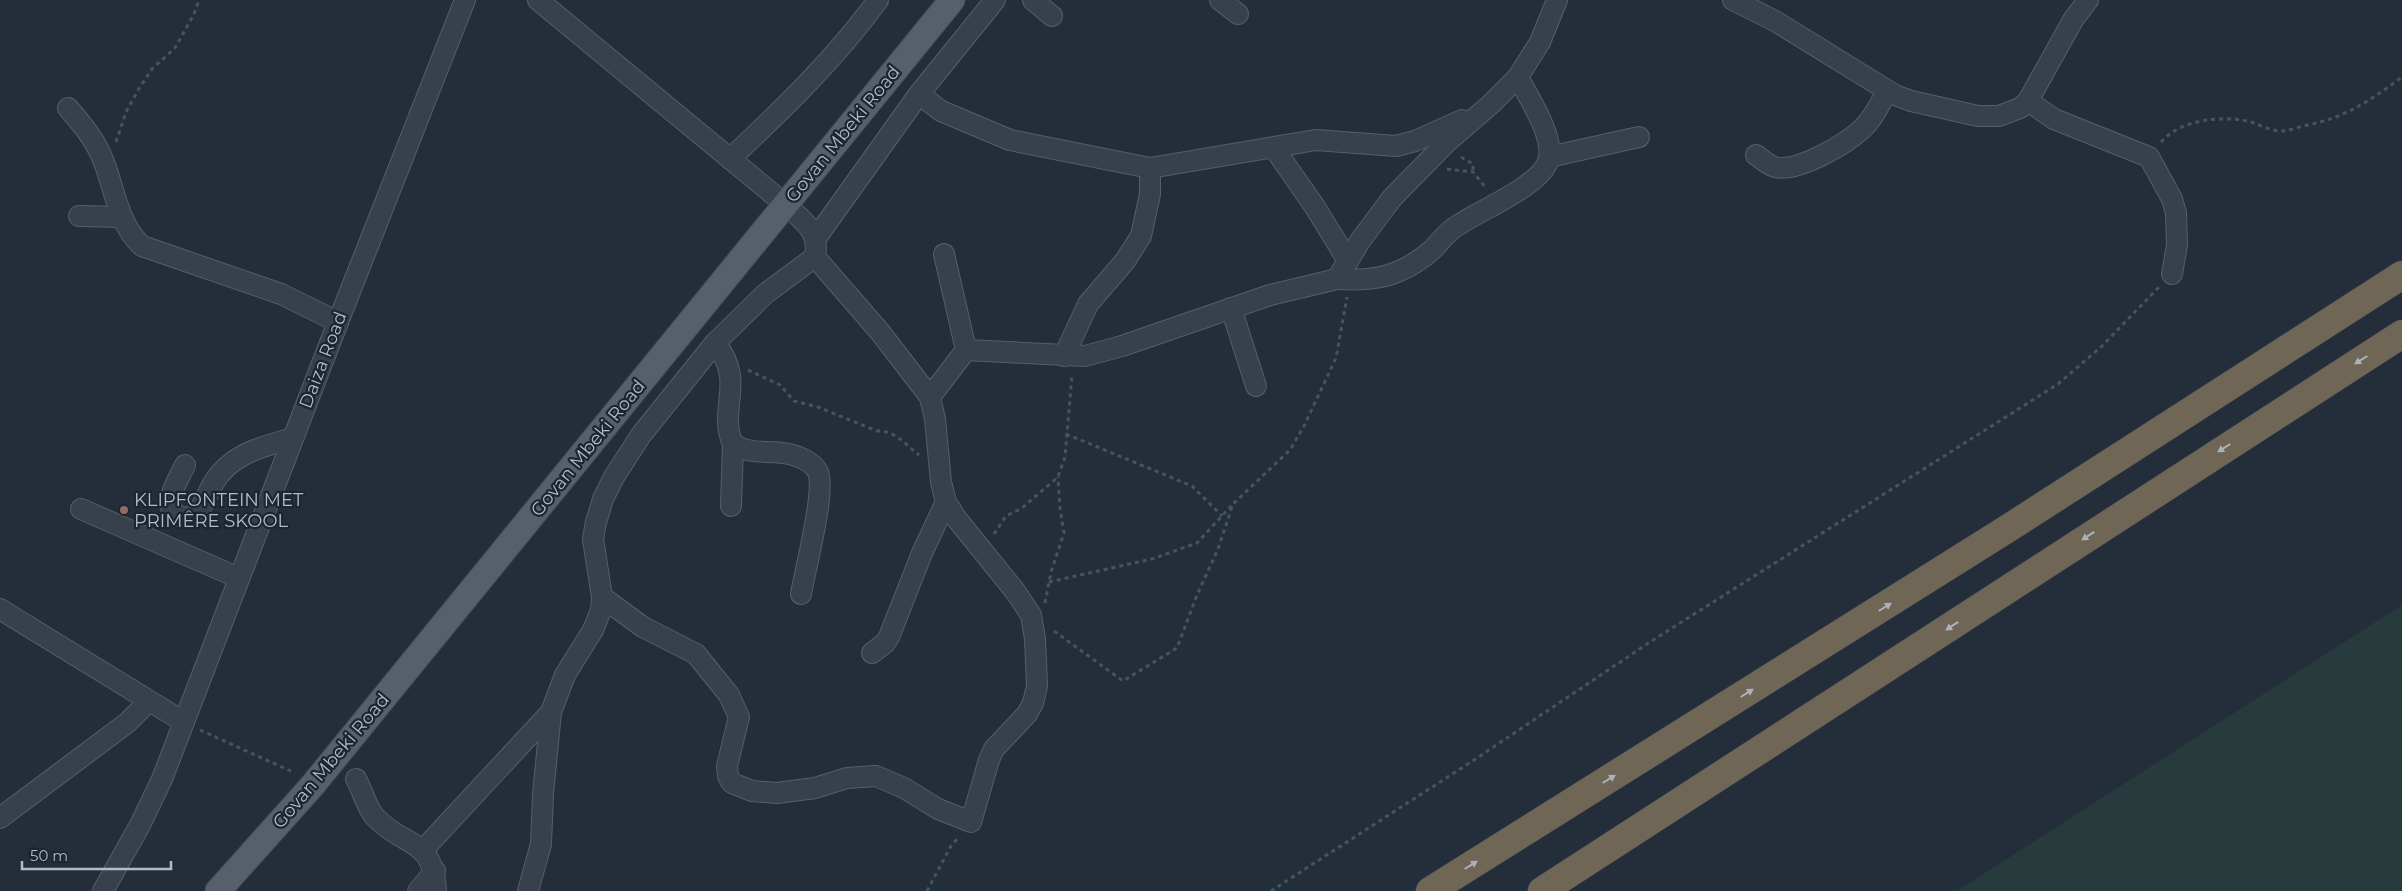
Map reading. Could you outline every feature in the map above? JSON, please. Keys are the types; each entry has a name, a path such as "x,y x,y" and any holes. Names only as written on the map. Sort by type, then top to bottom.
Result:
{"highway":[{"path":"1430,891 2008,529 2402,275"},
{"path":"1542,891 1935,638 2150,494 2402,334"}],"main road":[{"name":"Govan Mbeki Road","path":"218,891 312,786 952,0"}],"street":[{"name":"Daiza Road","path":"103,891 144,818 184,722 292,438 465,0"},
{"path":"538,0 786,204 810,228 815,247 930,397 941,482 946,502 956,518 1015,591 1034,618 1037,686 1033,703 1027,714 1000,740 994,749 971,822 938,809 904,788 876,776 847,778 815,788 777,793 752,791 732,783 728,776 727,766 739,717 729,695 696,654 643,627 602,597"},
{"path":"730,159 796,96 850,39 878,0"},
{"path":"528,891 541,844 543,794 551,712 565,675 598,620 602,597 593,539 603,499 614,477 641,435 719,349 764,294 815,247 919,94 995,0"},
{"path":"1033,0 1052,16"},
{"path":"1220,0 1238,14"},
{"path":"1345,273 1392,198 1478,113 1518,77 1540,42 1557,0"},
{"path":"1733,0 1775,21 1887,91 1911,101 1978,116 1999,116 2020,108 2028,101 2073,20 2088,0"},
{"path":"966,350 1070,356 1122,346 1270,295 1345,273 1381,276 1396,272 1426,255 1459,224 1517,191 1544,169 1549,157 1549,144 1518,77"},
{"path":"1756,155 1769,164 1782,168 1814,158 1849,139 1862,129 1887,91"},
{"path":"919,94 941,110 1010,140 1150,168 1325,139 1396,146 1415,141 1478,113"},
{"path":"2028,101 2054,119 2149,157 2169,193 2176,213 2177,244 2172,274"},
{"path":"68,108 94,140 102,157 121,217 134,239 142,246 281,294 338,322"},
{"path":"1549,157 1639,137"},
{"path":"1274,148 1315,207 1345,273"},
{"path":"1070,356 1088,304 1125,261 1141,236 1150,194 1150,168"},
{"path":"78,216 121,217"},
{"path":"944,254 966,350"},
{"path":"1231,308 1256,386"},
{"path":"719,349 730,372 728,426 733,444 731,506"},
{"path":"930,397 966,350"},
{"path":"185,465 170,502 171,509 175,514 186,518 193,516 198,511 214,481 235,459 259,447 292,438"},
{"path":"733,444 745,450 778,452 792,455 811,464 818,472 819,498 801,594"},
{"path":"872,653 885,643 889,637 922,553 946,502"},
{"path":"81,509 239,578"},
{"path":"0,609 148,702 184,722"},
{"path":"0,818 127,723 148,702"},
{"path":"422,850 551,712"},
{"path":"356,779 375,817 422,850 431,861 435,871 436,891"},
{"path":"418,891 435,871"}],"path":[{"path":"102,157 115,145 121,134 126,112 140,87 152,69 174,48 194,14 199,0"},
{"path":"2149,157 2167,136 2192,123 2219,120 2249,121 2280,131 2330,121 2370,101 2402,78"},
{"path":"1424,165 1474,172 1498,203"},
{"path":"1049,582 1152,559 1197,543 1233,504 1290,450 1304,426 1336,358 1345,273"},
{"path":"1271,891 1474,760 1650,642 2058,384 2102,346 2172,274"},
{"path":"719,349 749,371 780,385 794,401 818,406 877,431 886,430 919,455 925,456 938,451"},
{"path":"1070,356 1070,390 1065,457 1058,477 1064,533 1049,582 1048,595 1034,618 1123,681 1177,648 1197,595 1218,550 1233,504"},
{"path":"1066,434 1192,486 1222,516"},
{"path":"1006,516 1022,508 1058,477"},
{"path":"184,722 291,770 312,786"},
{"path":"927,891 951,846 971,822"}],"green space":[{"path":"2402,605 2402,891 1957,891"}],"place":[{"name":"KLIPFONTEIN MET PRIMÊRE SKOOL","path":"124,510"}]}
